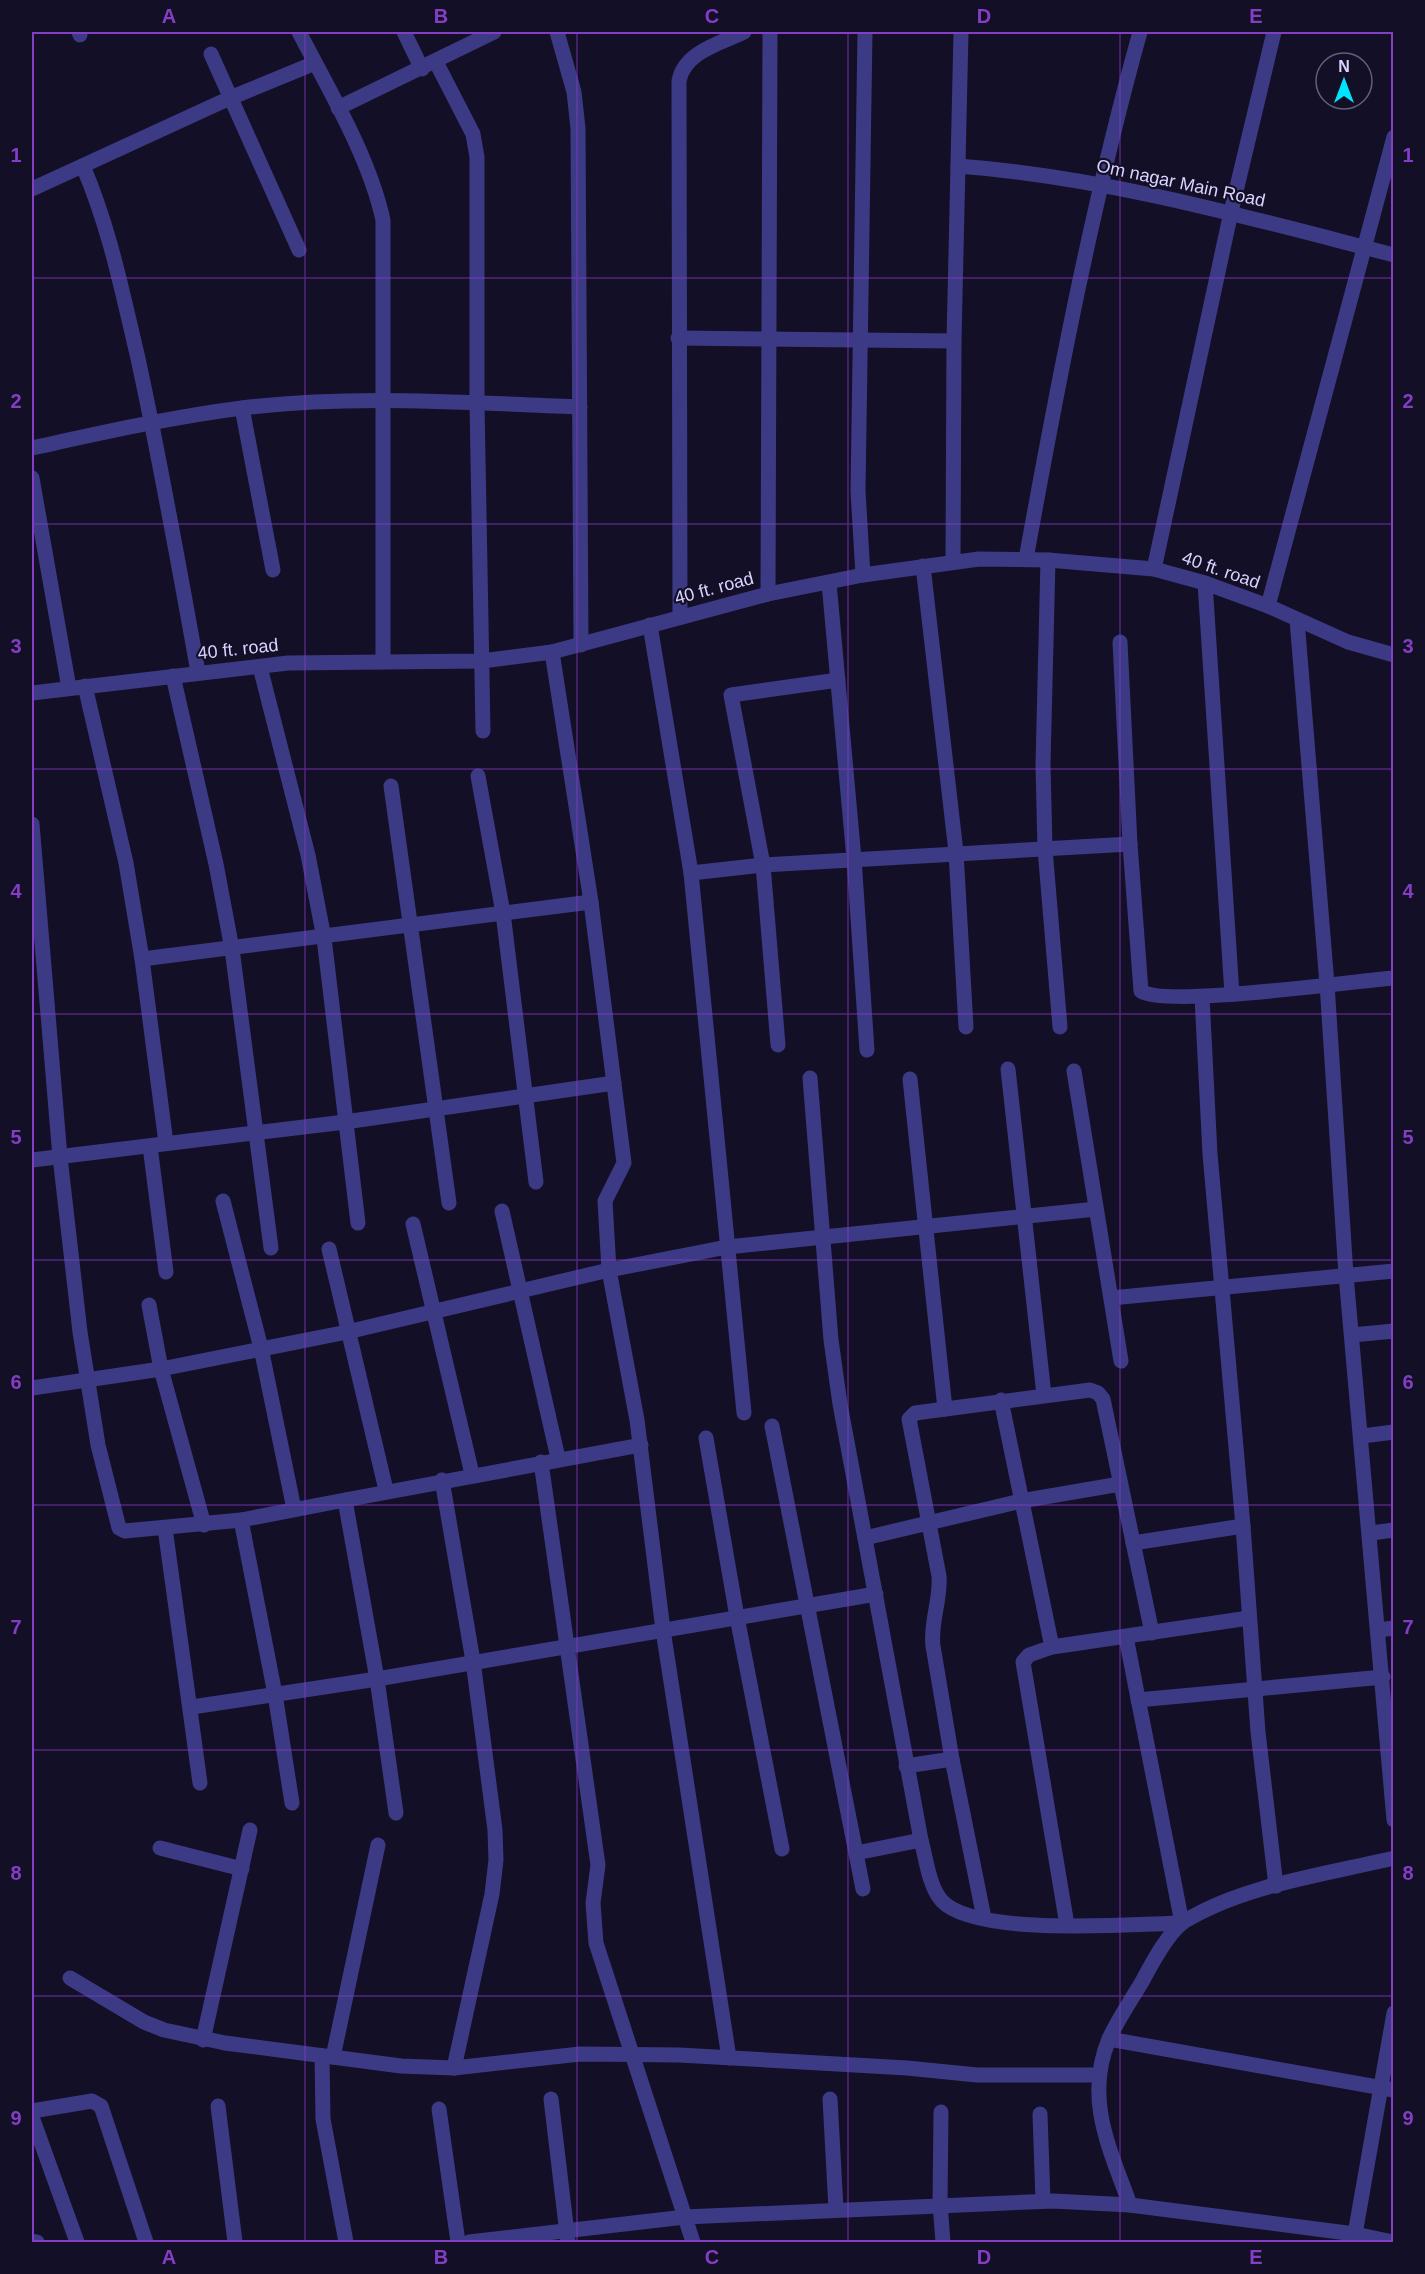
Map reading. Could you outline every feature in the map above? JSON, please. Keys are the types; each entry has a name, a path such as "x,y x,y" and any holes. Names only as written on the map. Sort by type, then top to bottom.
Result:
{"street":[{"path":"299,32 338,108 374,189 383,220 384,662"},
{"path":"404,32 422,69"},
{"path":"338,108 494,32"},
{"path":"557,32 574,92 578,128 581,645"},
{"path":"680,617 678,338 680,71 692,57 744,32"},
{"path":"768,594 767,338 770,32"},
{"path":"863,576 858,491 866,32"},
{"path":"953,561 954,341 962,32"},
{"path":"1026,559 1059,381 1101,184 1140,32"},
{"path":"1154,569 1231,212 1274,32"},
{"path":"211,54 299,250"},
{"path":"436,62 476,144 477,404 483,731"},
{"path":"32,189 230,98 315,63"},
{"path":"1268,606 1362,247 1394,137"},
{"path":"82,166 108,230 152,423 198,672"},
{"name":"Om nagar Main Road","path":"958,166 1101,184 1231,212 1394,255"},
{"path":"678,338 954,341"},
{"path":"32,448 152,423 242,408 384,400 580,406"},
{"path":"242,408 273,570"},
{"path":"32,478 69,688"},
{"name":"40 ft. road","path":"32,693 288,663 482,661 552,652 768,594 953,561 1026,559 1154,569 1205,583 1268,606 1348,642 1394,655"},
{"path":"1048,560 1043,765 1045,849 1060,1028"},
{"path":"923,566 956,852 966,1028"},
{"path":"1205,583 1232,994"},
{"path":"829,584 854,860 867,1050"},
{"path":"1297,620 1327,984 1346,1275 1371,1533 1386,1629 1383,1677 1394,1820"},
{"path":"650,625 691,873 744,1413"},
{"path":"1120,642 1130,844 1141,991 1148,996 1165,998 1202,997 1394,978"},
{"path":"552,652 591,902 624,1163 605,1201 609,1270 641,1445 663,1630 729,2058"},
{"path":"260,667 308,855 324,938 358,1222"},
{"path":"173,676 216,864 232,949 272,1248"},
{"path":"778,1045 763,865 732,695 838,680"},
{"path":"85,686 126,863 142,959 166,1143"},
{"path":"478,776 503,913 536,1182"},
{"path":"391,786 449,1203"},
{"path":"32,824 37,953 87,1380 98,1445 119,1528 125,1531 241,1520 386,1490 641,1445"},
{"path":"691,873 763,865 956,852 1130,844"},
{"path":"142,959 324,938 591,902"},
{"path":"1202,997 1210,1154 1243,1526 1254,1689 1276,1886"},
{"path":"1008,1069 1044,1395"},
{"path":"1074,1071 1121,1361"},
{"path":"810,1078 831,1340 906,1766 921,1840 937,1893 943,1901 970,1916 984,1918 1042,1925 1182,1923"},
{"path":"910,1079 945,1409"},
{"path":"32,1161 437,1110 614,1083"},
{"path":"150,1146 166,1272"},
{"path":"223,1201 261,1348 294,1509"},
{"path":"32,1388 161,1369 347,1332 609,1270 727,1247 1096,1209"},
{"path":"502,1211 558,1458"},
{"path":"413,1224 472,1474"},
{"path":"329,1249 386,1490"},
{"path":"1111,1298 1394,1271"},
{"path":"149,1305 161,1369 204,1525"},
{"path":"1352,1335 1394,1331"},
{"path":"984,1918 952,1759 932,1635 940,1590 909,1419 915,1413 1001,1400 1089,1390 1098,1393 1102,1400 1152,1633"},
{"path":"1001,1400 1052,1647"},
{"path":"772,1426 863,1889"},
{"path":"1362,1436 1394,1432"},
{"path":"706,1438 736,1617 782,1849"},
{"path":"541,1462 598,1865 593,1903 596,1943 693,2242"},
{"path":"442,1480 473,1661 495,1830 496,1860 492,1894 454,2068"},
{"path":"865,1538 1021,1501 1120,1484"},
{"path":"345,1500 377,1679 396,1813"},
{"path":"241,1520 275,1694 292,1803"},
{"path":"1133,1543 1243,1526"},
{"path":"165,1528 192,1707 200,1784"},
{"path":"1371,1533 1394,1530"},
{"path":"192,1707 377,1679 806,1604 876,1594"},
{"path":"1067,1925 1023,1662 1029,1655 1052,1647 1249,1618"},
{"path":"1126,1637 1182,1923"},
{"path":"1138,1700 1383,1677"},
{"path":"906,1766 952,1759"},
{"path":"203,2040 250,1830"},
{"path":"856,1853 921,1840"},
{"path":"346,2242 323,2119 328,2057 378,1845"},
{"path":"160,1848 242,1869"},
{"path":"1130,2205 1101,2119 1097,2095 1098,2075 1109,2039 1154,1961 1182,1923 1211,1907 1276,1886 1394,1858"},
{"path":"70,1978 144,2022 164,2030 203,2040 401,2066 454,2068 580,2054 729,2058 907,2068 977,2075 1098,2075"},
{"path":"1355,2234 1388,2089 1394,2013"},
{"path":"1109,2039 1388,2089"},
{"path":"551,2099 568,2237"},
{"path":"830,2099 836,2209"},
{"path":"32,2111 92,2101 101,2106 146,2242"},
{"path":"218,2106 235,2242"},
{"path":"439,2109 458,2242"},
{"path":"941,2112 940,2204 943,2242"},
{"path":"1040,2114 1043,2201"},
{"path":"32,2117 77,2242"},
{"path":"469,2242 568,2237 685,2217 1043,2201 1130,2205 1355,2234 1385,2242"},
{"path":"32,2241 37,2242"}]}
